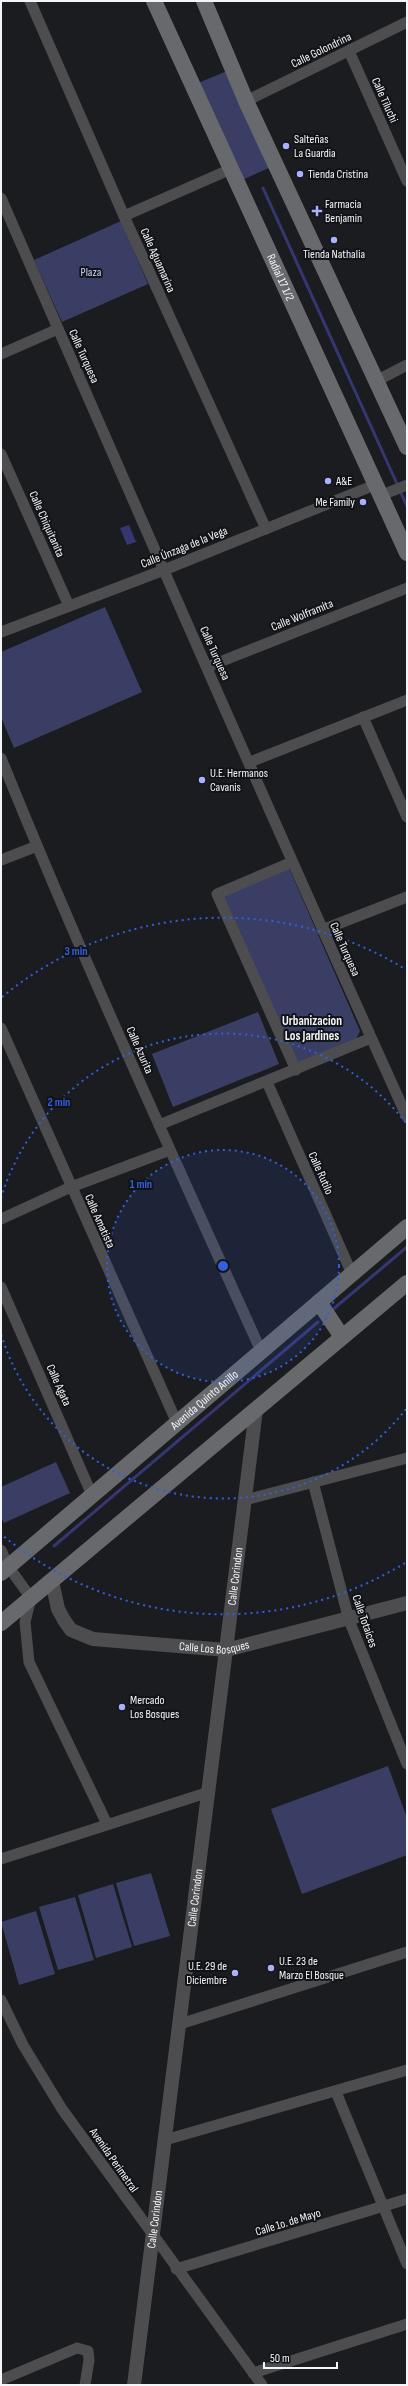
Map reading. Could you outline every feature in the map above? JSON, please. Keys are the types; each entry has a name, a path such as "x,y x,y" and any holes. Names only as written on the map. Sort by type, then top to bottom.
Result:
{"main road":[{"name":"Radial 17 1/2","path":"154,1 382,491 407,553"},
{"path":"204,1 246,101 407,447"},
{"name":"Avenida Quinto Anillo","path":"5,1570 407,1227"},
{"path":"1,1622 52,1581 407,1283"},
{"path":"319,1302 342,1337"}],"street":[{"name":"Calle Aguamarina","path":"30,1 124,216 266,529"},
{"name":"Calle Golondrina","path":"246,101 407,22"},
{"name":"Calle Tiluchi","path":"349,51 407,181"},
{"path":"124,216 231,169"},
{"name":"Calle Turquesa","path":"1,198 250,762 322,930 407,1117"},
{"path":"1,354 58,329"},
{"path":"376,381 407,366"},
{"name":"Calle Chiquitanita","path":"1,454 69,606"},
{"name":"Calle Únzaga de la Vega","path":"1,632 164,570 266,529 382,491 407,485"},
{"name":"Calle Wolframita","path":"207,667 407,588"},
{"path":"250,762 407,700"},
{"path":"363,717 407,817"},
{"name":"Calle Azurita","path":"1,758 37,846 159,1125 261,1351"},
{"path":"1,860 37,846"},
{"path":"292,862 217,894 296,1070"},
{"path":"322,930 407,897"},
{"name":"Calle Amatista","path":"1,1028 177,1423"},
{"path":"159,1125 267,1082 371,1038"},
{"name":"Calle Rutilo","path":"267,1082 352,1274"},
{"path":"1,1219 71,1187 170,1150"},
{"name":"Calle Agata","path":"1,1287 92,1495"},
{"name":"Calle Corindon","path":"134,2385 154,2238 256,1410"},
{"path":"245,1500 407,1458"},
{"name":"Calle Totaíces","path":"313,1482 349,1620 407,1764"},
{"path":"1,1550 5,1570 31,1598 25,1622 29,1662 107,1824"},
{"name":"Calle Los Bosques","path":"52,1581 58,1609 71,1630 93,1639 226,1650 349,1620 407,1603"},
{"path":"1,1859 208,1792"},
{"path":"180,2024 407,1952"},
{"name":"Avenida Perimetral","path":"1,2000 23,2045 62,2109 176,2269 262,2385"},
{"path":"166,2140 336,2092 407,2070"},
{"path":"336,2092 407,2264"},
{"name":"Calle 1o. de Mayo","path":"176,2269 407,2199"},
{"path":"253,2373 407,2324"},
{"path":"1,2380 77,2348 88,2351 90,2360 85,2385"}],"green space":[{"path":"227,71 271,167 242,180 198,83"},
{"name":"Plaza","path":"121,221 148,284 62,322 34,260"},
{"path":"105,607 142,692 14,748 1,717 1,652"},
{"path":"289,868 360,1031 356,1039 300,1064 296,1063 222,896"},
{"path":"258,1012 279,1064 173,1107 152,1054"},
{"path":"56,1462 70,1493 4,1523 1,1517 1,1487"},
{"path":"388,1766 407,1818 407,1855 302,1894 271,1809"},
{"path":"151,1873 170,1936 134,1946 116,1883"},
{"path":"113,1884 132,1947 96,1958 78,1895"},
{"path":"75,1897 94,1960 58,1970 39,1907"},
{"path":"36,1911 55,1974 19,1985 1,1922"}],"shaded area":[{"path":"129,525 136,542 127,545 120,528"}],"waterway":[{"path":"263,188 398,486"},
{"path":"400,491 407,506"},
{"path":"331,1311 407,1247"},
{"path":"54,1546 318,1322"}],"place":[{"name":"Salteñas La Guardia","path":"286,146"},
{"name":"Tienda Cristina","path":"300,174"},
{"name":"Farmacia Benjamin","path":"317,211"},
{"name":"Tienda Nathalia","path":"334,240"},
{"name":"A&E","path":"328,481"},
{"name":"Me Family","path":"363,502"},
{"name":"U.E. Hermanos Cavanis","path":"202,780"},
{"name":"Mercado Los Bosques","path":"122,1707"},
{"name":"U.E. 23 de Marzo El Bosque","path":"271,1968"},
{"name":"U.E. 29 de Diciembre","path":"235,1973"}],"district":[{"name":"Urbanizacion Los Jardines","path":"312,1028"}]}
